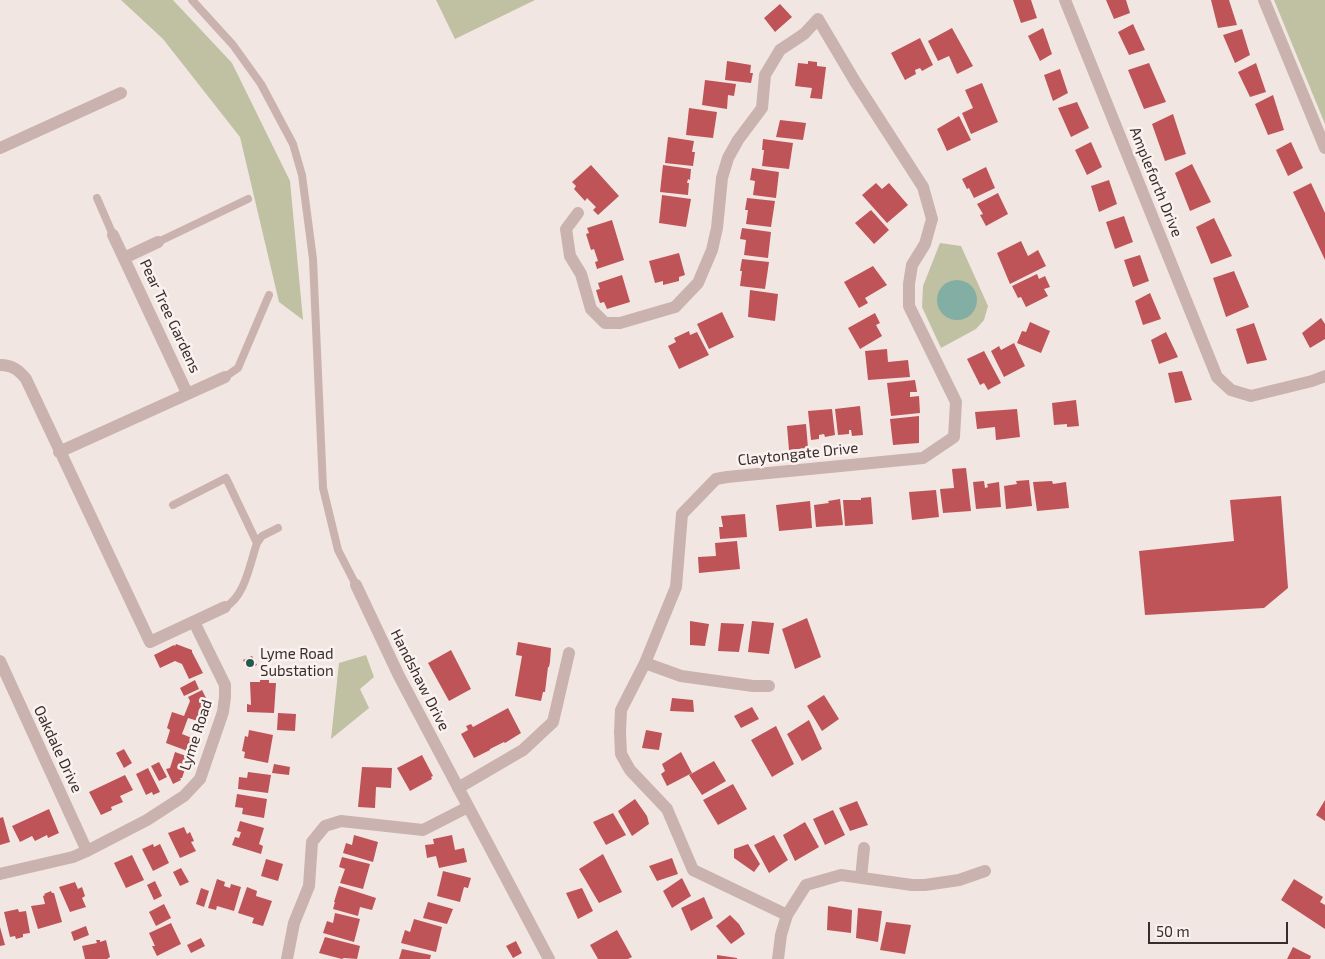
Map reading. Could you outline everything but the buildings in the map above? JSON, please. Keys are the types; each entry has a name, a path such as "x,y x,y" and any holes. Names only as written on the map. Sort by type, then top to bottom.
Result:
{"street":[{"name":"Ampleforth Drive","path":"1065,0 1217,377 1231,390 1251,396 1325,376"},
{"path":"1264,0 1325,148"},
{"name":"Claytongate Drive","path":"578,213 566,229 570,256 581,274 591,309 605,323 620,323 675,307 698,283 705,268 714,243 722,178 728,158 738,140 762,108 765,76 780,50 804,34 818,19 856,83 923,187 932,219 925,244 912,265 908,284 909,306 956,402 954,437 923,458 716,479 682,514 676,587 645,663 620,710 622,754 630,770 667,809 693,870 787,915"},
{"path":"0,148 121,93"},
{"name":"Pear Tree Gardens","path":"60,452 187,393 114,235"},
{"path":"124,258 158,242"},
{"path":"0,366 11,366 26,379 150,642 224,607"},
{"path":"187,393 225,377"},
{"name":"Handshaw Drive","path":"356,585 399,676 549,959"},
{"name":"Lyme Road","path":"0,874 73,857 87,851 147,820 184,796 200,778 223,712 225,691 224,685 194,622"},
{"path":"458,788 523,750 553,722 568,653"},
{"name":"Oakdale Drive","path":"0,661 4,679 87,851"},
{"path":"645,663 680,676 753,686 769,686"},
{"path":"287,959 294,922 309,886 312,842 325,826 342,821 423,830 468,807"},
{"path":"861,878 864,848"},
{"path":"778,959 781,935 787,915 806,885 841,875 924,885 959,880 985,871"}],"lane":[{"path":"192,0 233,45 261,84 292,144 302,175 313,268 323,488 338,550 356,585"},
{"path":"96,198 114,235"},
{"path":"158,242 248,199"},
{"path":"225,377 238,368 269,296"},
{"path":"173,505 226,478 257,543"},
{"path":"224,607 232,603 240,594 257,543 262,536 278,528"}],"green space":[{"path":"121,0 173,0 232,63 290,181 303,320 279,302 240,137 163,39"},
{"path":"436,0 535,0 455,39"},
{"path":"1274,0 1325,0 1325,124"},
{"path":"940,243 961,246 988,306 984,320 976,329 941,348 922,307 923,286"},
{"path":"366,655 374,677 360,689 369,708 331,739 339,663"}],"water":[{"path":"961,280 968,283 974,289 977,300 976,308 968,317 961,320 953,320 946,317 938,308 937,296 940,289 949,281"}],"place":[{"name":"Lyme Road Substation","path":"250,663"}]}
